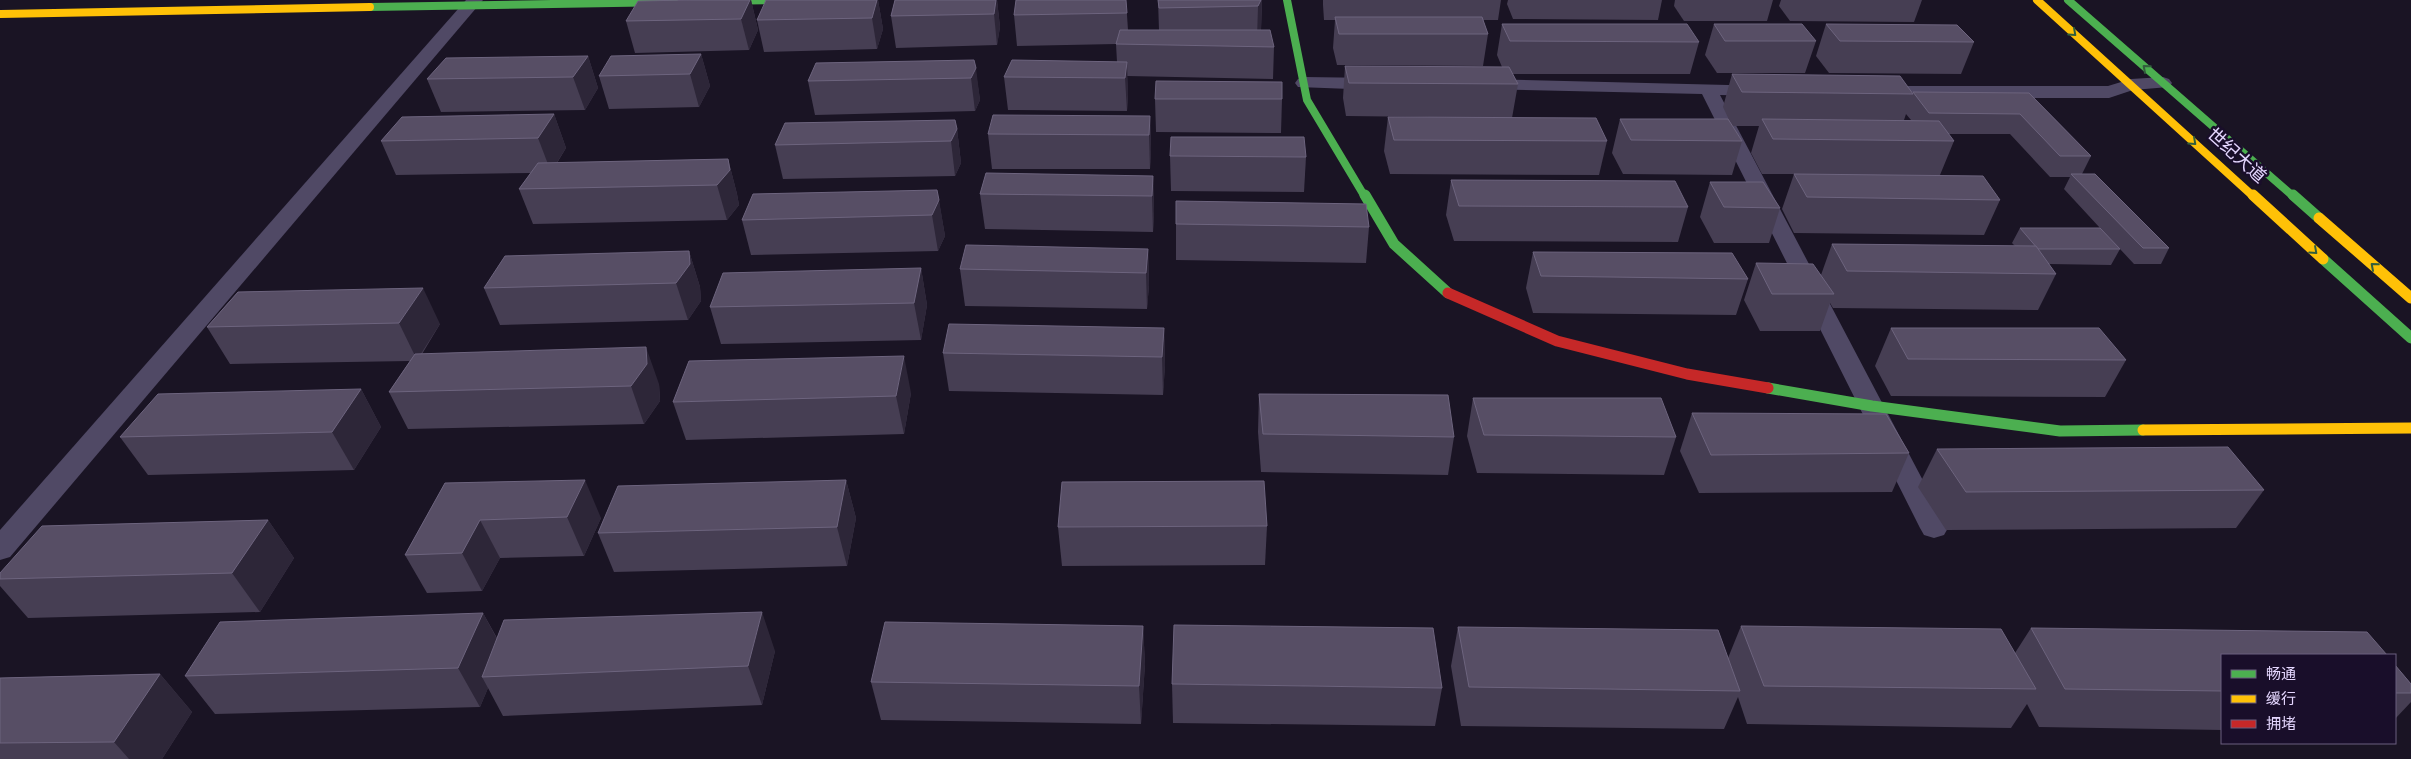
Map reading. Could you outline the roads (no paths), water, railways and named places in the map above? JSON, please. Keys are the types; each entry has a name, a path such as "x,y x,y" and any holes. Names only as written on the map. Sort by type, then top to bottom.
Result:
{"street":[{"path":"702,2 771,0"},
{"path":"1287,0 1307,100 1394,244 1451,296 1558,341 1687,374 1872,406 2060,431 2411,428"},
{"name":"世纪大道","path":"2037,0 2411,338"},
{"name":"世纪大道","path":"2068,0 2411,298"},
{"path":"0,14 471,4 683,2"},
{"path":"0,549 471,4"},
{"path":"1304,83 1393,84"},
{"path":"1863,92 2109,92 2131,85 2163,83"},
{"path":"1462,85 1776,90"},
{"path":"1708,89 1934,528"}]}
